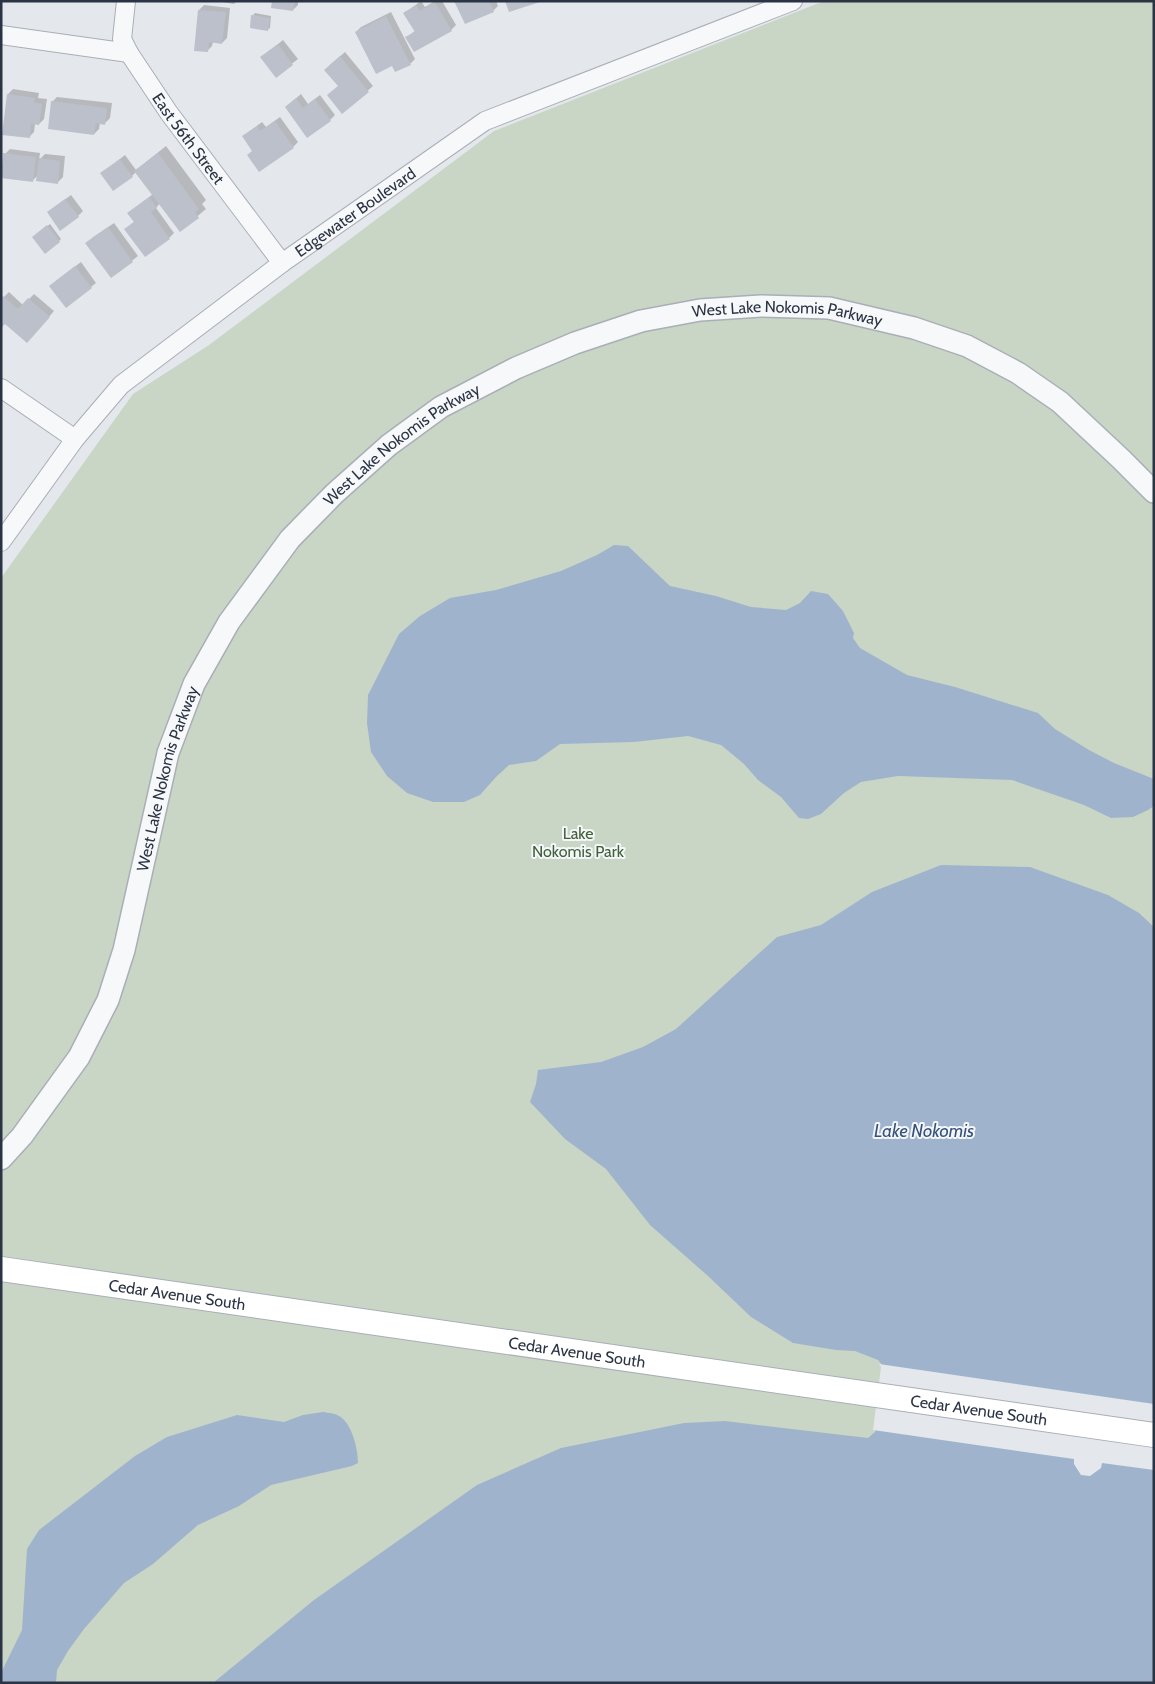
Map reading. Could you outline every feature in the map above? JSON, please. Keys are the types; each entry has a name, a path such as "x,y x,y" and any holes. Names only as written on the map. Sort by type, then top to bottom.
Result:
{"main road":[{"name":"Cedar Avenue South","path":"1,1269 1154,1435"}],"street":[{"name":"East 56th Street","path":"126,1 122,39 129,53 169,112 282,263"},
{"name":"Edgewater Boulevard","path":"1,542 75,439 121,385 282,263 485,121 793,1"},
{"path":"1,35 129,53"},
{"name":"West Lake Nokomis Parkway","path":"1,1159 22,1136 79,1057 108,1000 124,950 168,754 194,684 229,622 290,539 334,494 390,445 441,407 516,368 575,343 641,321 700,310 761,306 829,308 914,328 968,346 1018,373 1060,402 1122,459 1154,492"},
{"path":"1,388 75,439"}],"green space":[{"name":"Lake Nokomis Park","path":"824,1 1154,1 1154,1683 1,1683 1,578 133,394 209,345 494,131"}],"water":[{"path":"614,545 628,546 670,586 716,596 751,607 786,610 800,603 811,591 828,594 843,611 854,633 853,638 860,648 907,675 955,687 1038,713 1055,729 1089,750 1114,763 1154,779 1154,806 1133,817 1111,818 1084,805 1012,780 898,776 861,782 844,793 821,814 808,819 799,818 781,797 758,780 744,764 721,745 688,736 634,742 560,744 536,761 509,765 480,795 464,802 433,802 407,793 387,776 371,752 367,723 368,695 399,634 420,616 450,598 496,590 561,571"},
{"name":"Lake Nokomis","path":"941,865 1030,867 1108,895 1139,913 1154,927 1154,1683 213,1683 314,1600 477,1485 561,1448 684,1423 725,1421 868,1438 875,1432 884,1367 878,1360 855,1351 793,1343 751,1317 650,1225 606,1169 565,1139 530,1102 538,1070 601,1062 643,1047 676,1029 777,937 821,925 872,892"},
{"path":"323,1412 337,1415 344,1419 351,1430 357,1451 358,1463 271,1485 239,1506 198,1525 153,1564 124,1583 84,1629 68,1651 57,1670 56,1683 1,1683 1,1673 22,1630 27,1549 39,1530 135,1456 167,1437 237,1415 284,1422 303,1415"}],"pier":[{"path":"879,1364 1154,1404 1154,1470 1102,1463 1101,1468 1090,1476 1081,1475 1074,1464 1074,1459 873,1430 881,1367"}],"building":[{"path":"272,1 295,1 293,11 271,8"},
{"path":"454,1 489,1 494,12 465,24"},
{"path":"505,1 540,1 540,2 509,12"},
{"path":"435,2 452,31 414,52 405,37 415,32 403,13 416,5 420,11"},
{"path":"198,10 226,12 222,44 209,42 208,52 194,51"},
{"path":"251,15 270,18 268,31 250,28"},
{"path":"386,16 411,65 395,72 392,66 376,74 355,32"},
{"path":"278,44 293,65 276,78 260,57"},
{"path":"340,56 369,92 342,114 327,95 338,86 324,70"},
{"path":"7,94 35,98 34,102 42,104 39,125 31,124 30,138 2,135"},
{"path":"296,98 303,108 315,99 331,121 307,138 285,107"},
{"path":"51,101 107,108 105,125 96,123 94,135 48,129"},
{"path":"275,121 294,148 259,172 247,155 252,151 242,136 257,126 260,131"},
{"path":"3,153 36,157 33,182 1,178"},
{"path":"158,153 199,209 195,212 199,218 180,232 134,171"},
{"path":"39,158 60,161 58,184 36,181"},
{"path":"120,159 133,177 113,191 100,173"},
{"path":"149,197 157,208 151,212 170,239 145,257 124,229 134,222 127,213"},
{"path":"65,199 79,217 60,231 47,212"},
{"path":"47,225 60,242 45,254 32,237"},
{"path":"108,227 133,262 111,278 85,243"},
{"path":"75,266 92,288 66,308 49,286"},
{"path":"3,296 18,309 28,298 50,317 27,343 5,324 1,328 1,298"}]}
